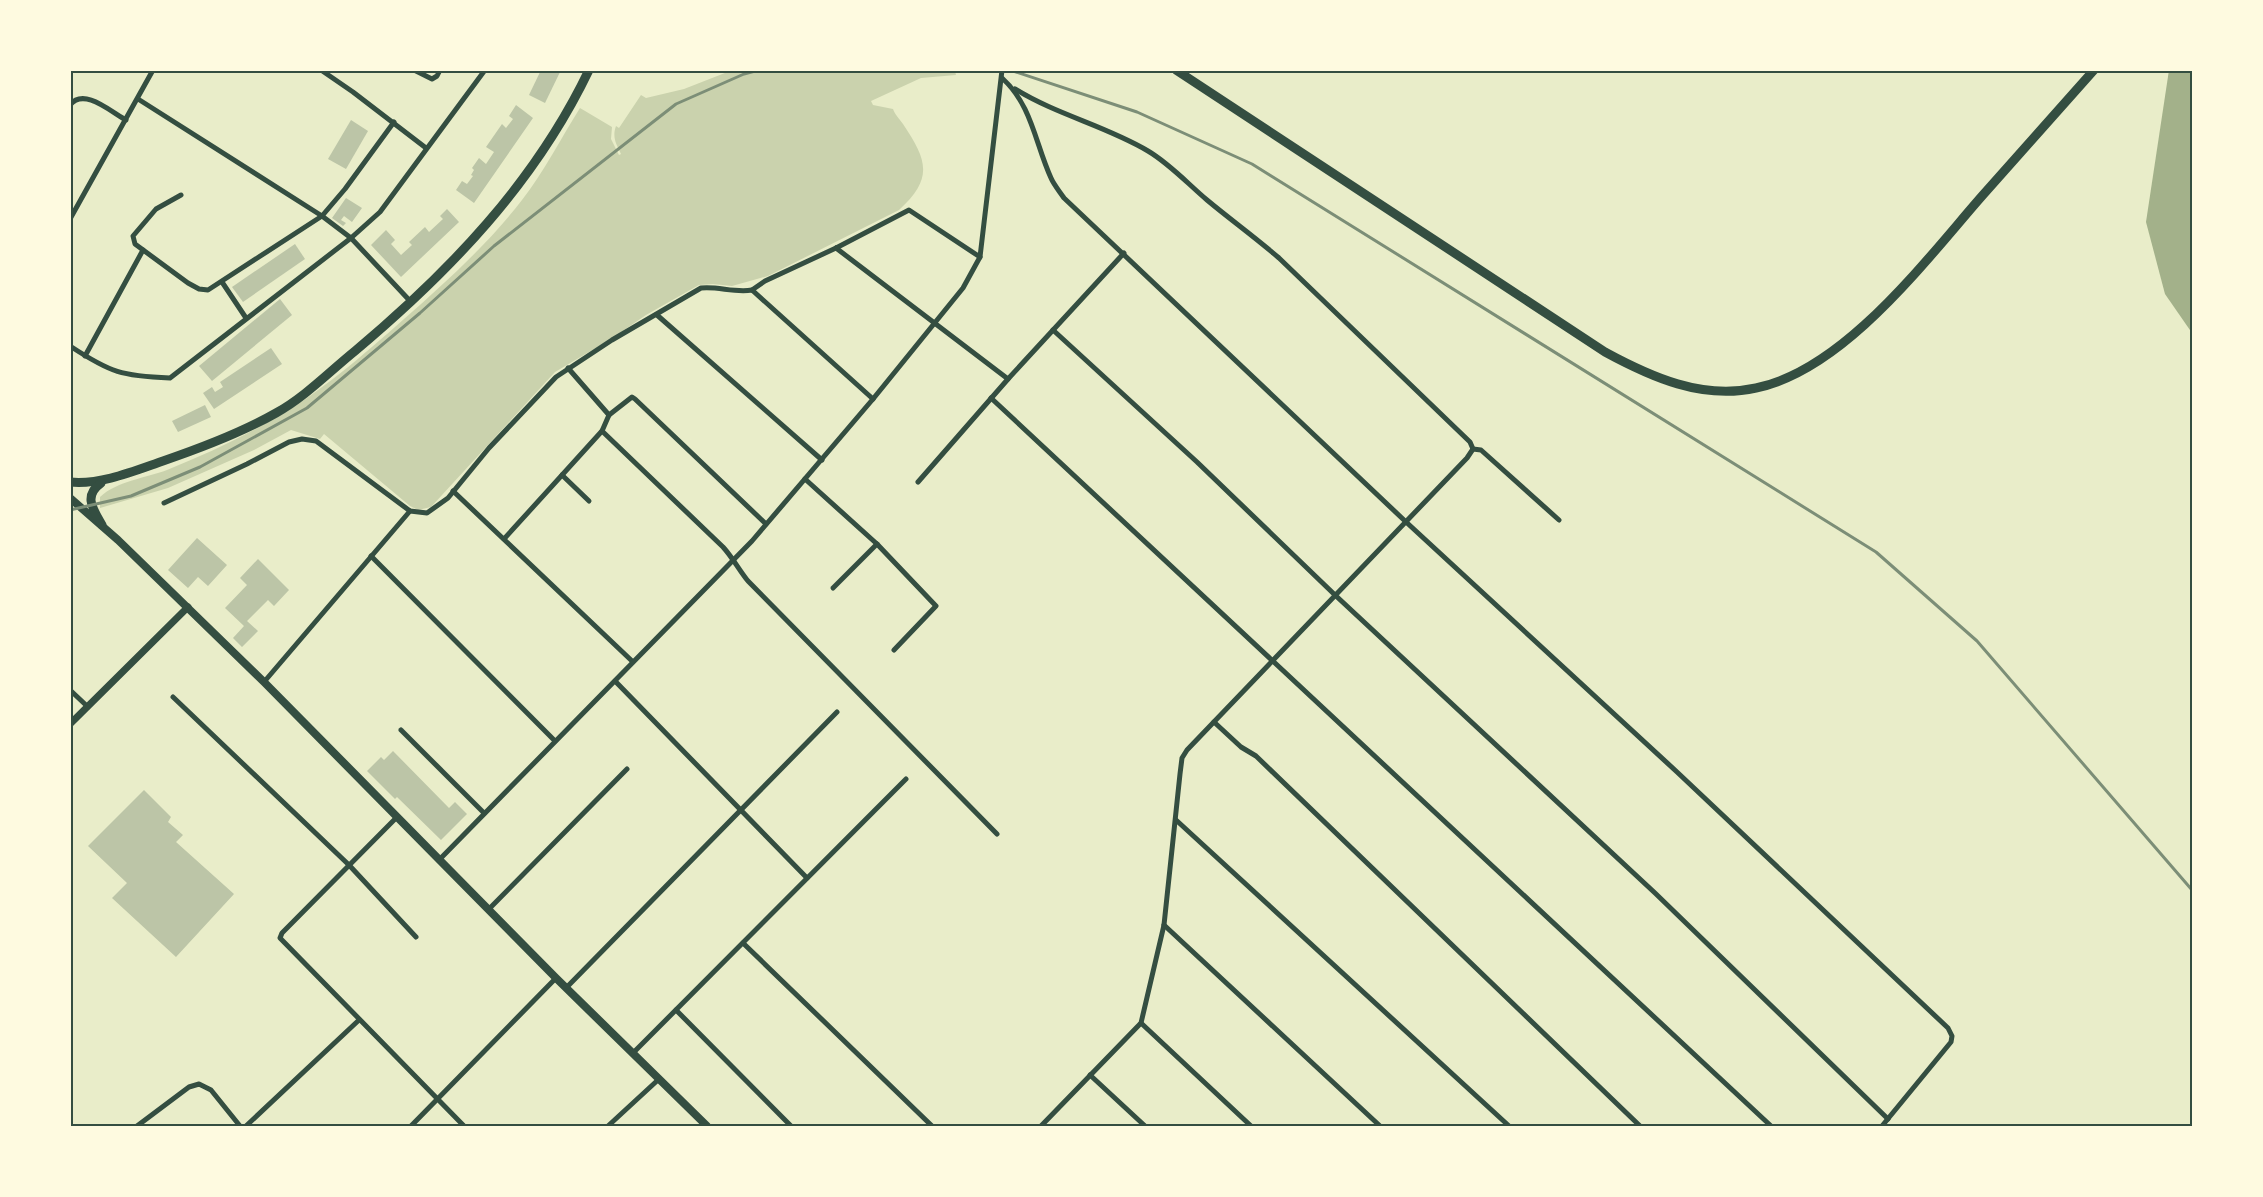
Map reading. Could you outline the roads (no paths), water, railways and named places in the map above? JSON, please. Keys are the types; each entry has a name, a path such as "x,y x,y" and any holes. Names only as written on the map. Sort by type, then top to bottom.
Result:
{"main road":[{"path":"70,489 101,483 193,451 278,412 299,398 411,302 470,243 510,198 545,149 588,70"},
{"path":"1176,70 1605,352 1639,371 1667,382 1696,389 1729,391 1766,386 1786,379 1832,352 1905,283 2094,70"},
{"path":"70,482 114,477"},
{"path":"101,483 93,490 91,496 92,506 102,525"},
{"path":"70,498 102,525 188,607 556,978 707,1126"}],"street":[{"path":"70,219 153,70"},
{"path":"321,70 426,148"},
{"path":"414,70 432,79 441,70"},
{"path":"70,346 111,371 124,375 170,378 351,238 380,212 485,70"},
{"path":"440,859 734,559 822,460 963,288 980,257 1002,70"},
{"path":"1002,78 1037,102 1114,134 1148,151 1168,165 1278,258 1470,442 1473,449"},
{"path":"1011,86 1024,104 1051,180 1064,198 1405,521 1948,1028 1952,1036 1951,1042 1882,1126"},
{"path":"70,105 81,98 89,98 126,120"},
{"path":"138,99 322,216 351,238 411,302"},
{"path":"181,195 156,210 133,236 135,244 199,289 208,290 322,216 345,189 394,122"},
{"path":"164,503 289,442 302,439 316,441 410,511 427,513 440,505 522,412 568,368 701,288 738,292 752,290 765,281 836,248 909,210 980,257"},
{"path":"836,248 1008,379"},
{"path":"85,356 143,250"},
{"path":"918,482 1008,379 1124,253"},
{"path":"222,282 246,318"},
{"path":"752,290 873,399"},
{"path":"657,315 822,460"},
{"path":"1053,330 1197,462 1335,595 1655,893 1888,1119"},
{"path":"568,368 609,415"},
{"path":"504,539 602,431 609,415 632,398 766,524"},
{"path":"991,398 1771,1126"},
{"path":"602,431 734,559 738,569 748,581 998,834"},
{"path":"1473,449 1481,450 1559,520"},
{"path":"1041,1126 1141,1023 1164,925 1182,758 1467,458 1473,449"},
{"path":"562,475 590,501"},
{"path":"805,479 877,544 936,606 894,650"},
{"path":"453,491 632,661"},
{"path":"264,682 410,511"},
{"path":"833,588 877,544"},
{"path":"371,556 555,741"},
{"path":"70,724 188,607"},
{"path":"615,681 807,878"},
{"path":"70,690 88,707"},
{"path":"173,697 349,865 416,937"},
{"path":"566,988 837,712"},
{"path":"1214,722 1240,747 1256,756 1640,1126"},
{"path":"401,730 484,813"},
{"path":"489,909 627,769"},
{"path":"633,1053 906,779"},
{"path":"397,817 282,933 280,938 464,1126"},
{"path":"1176,820 1509,1126"},
{"path":"1164,925 1380,1126"},
{"path":"743,943 932,1126"},
{"path":"411,1126 556,978"},
{"path":"676,1010 790,1126"},
{"path":"246,1126 359,1020"},
{"path":"1141,1023 1251,1126"},
{"path":"1090,1075 1145,1126"},
{"path":"608,1126 659,1079"},
{"path":"137,1126 189,1087 199,1084 211,1090 240,1126"}],"railway":[{"path":"70,510 131,496 200,467 307,408 420,313 494,246 676,104 744,74 759,70"},
{"path":"1010,70 1137,112 1252,164 1876,552 1977,641 2192,890"}]}
